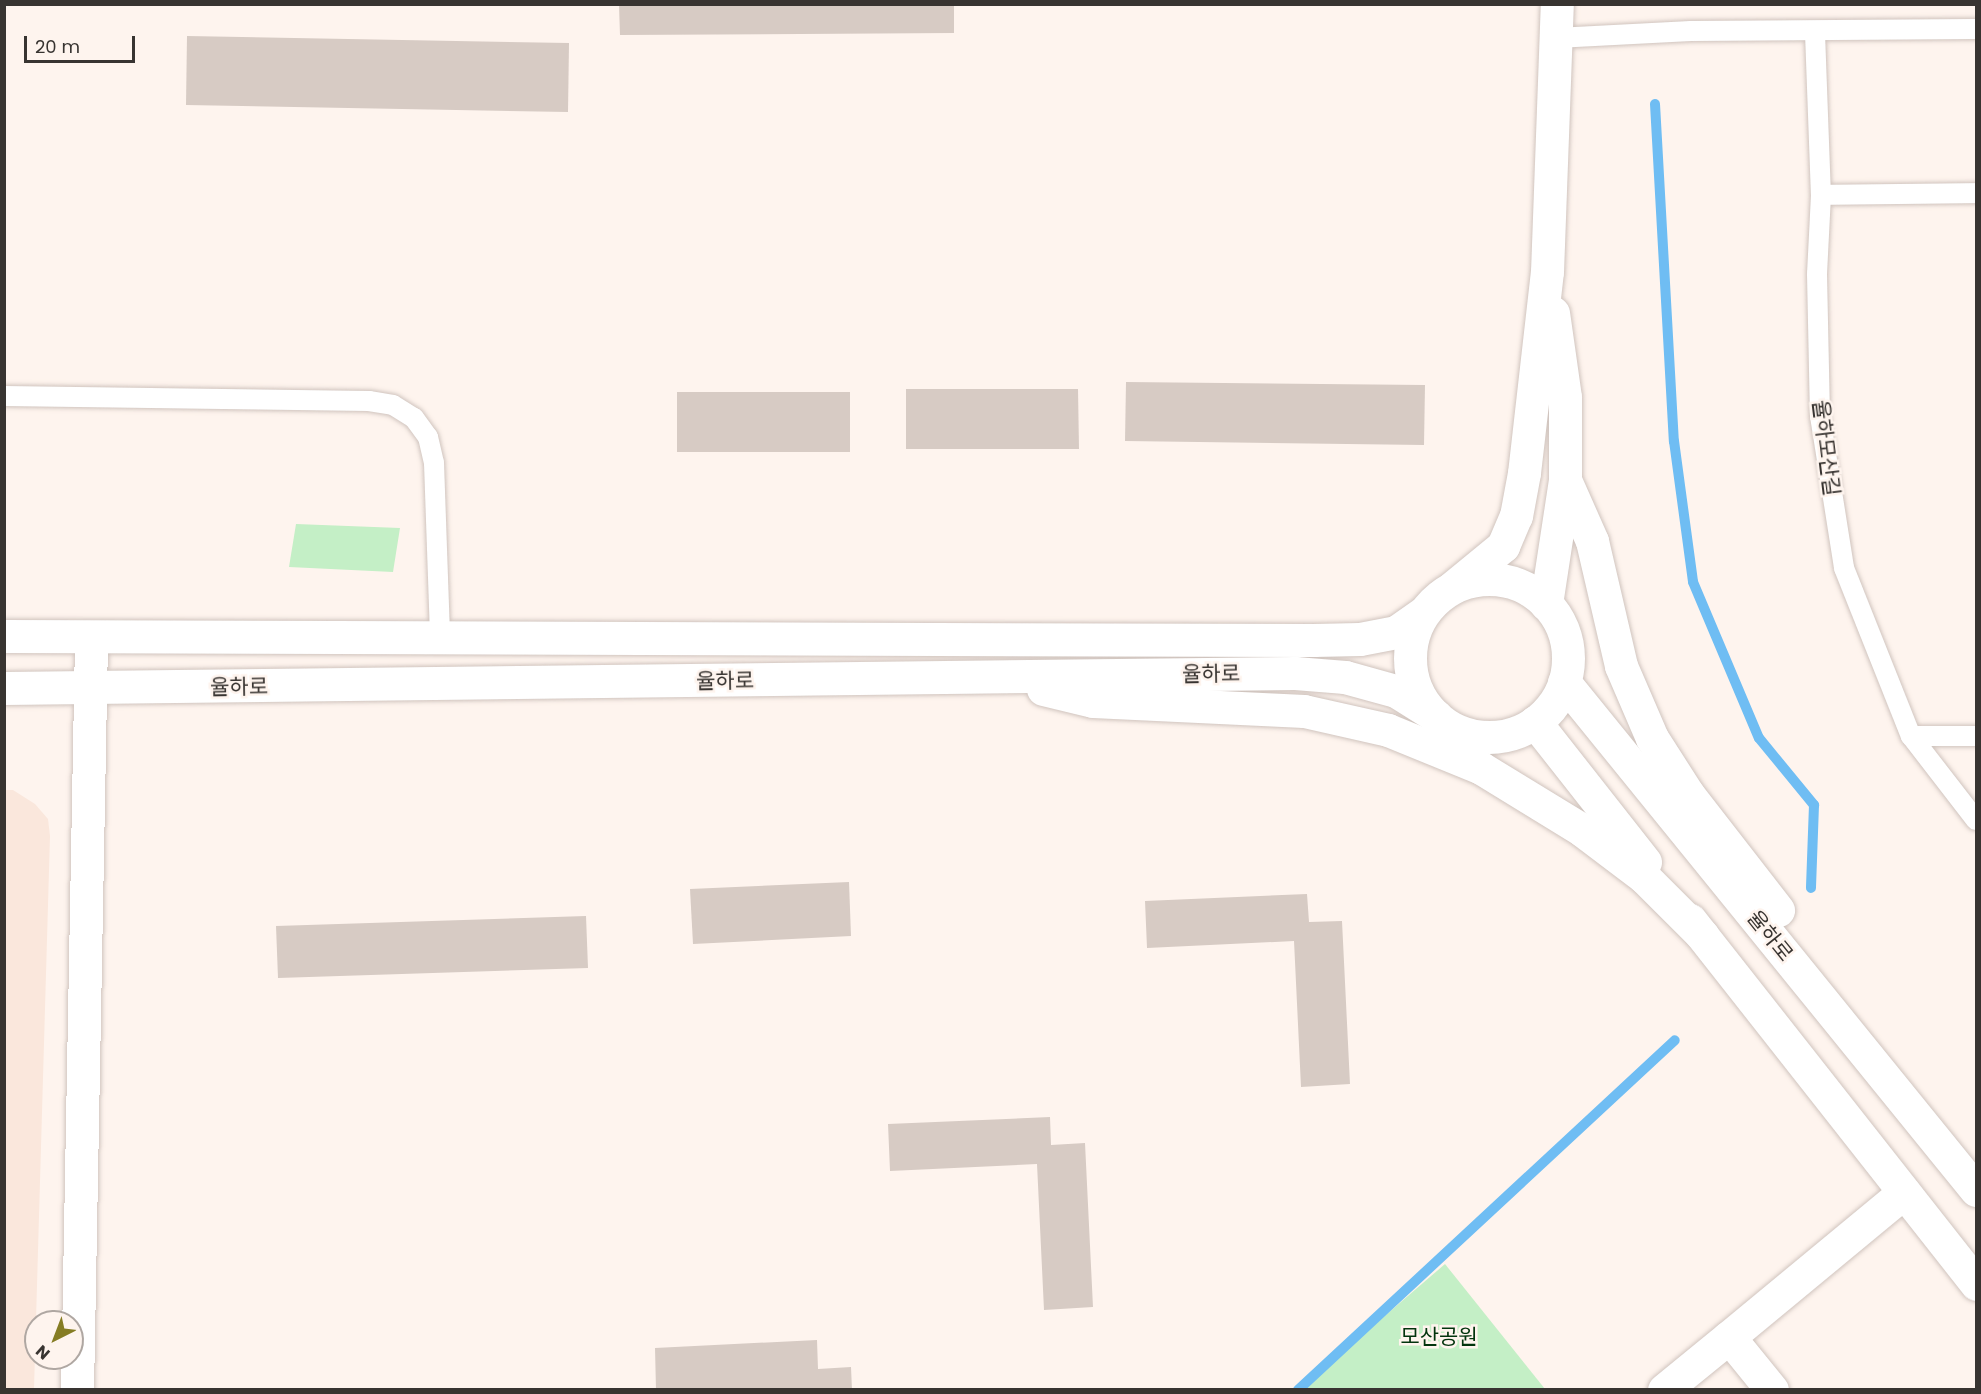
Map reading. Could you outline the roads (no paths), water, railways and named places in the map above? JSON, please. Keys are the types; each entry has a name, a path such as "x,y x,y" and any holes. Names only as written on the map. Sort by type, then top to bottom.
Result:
{"main road":[{"path":"1453,587 1477,579 1502,580 1526,588 1546,603 1562,627 1568,654 1564,682 1553,705 1535,722 1513,733 1487,737 1460,731 1436,717 1419,694 1410,667 1412,639 1423,613 1453,587 1503,546 1516,516 1547,272 1557,4"},
{"path":"1546,603 1565,480 1565,397 1547,272"},
{"path":"1565,480 1592,541 1621,666 1652,738 1688,794 1795,933 1838,1019"},
{"name":"율하로","path":"4,636 91,638 1348,639 1396,632 1423,613"},
{"path":"77,1389 91,638"},
{"name":"율하로","path":"4,688 1295,673 1345,677 1396,691 1436,717"},
{"path":"995,677 1093,701 1304,711 1388,730 1480,768 1582,830 1644,877 1703,936"},
{"name":"율하로","path":"1564,682 1977,1190"},
{"path":"1535,722 1977,1284"},
{"path":"1664,1389 1904,1192"},
{"path":"1729,1337 1772,1389"}],"lane":[{"path":"1556,38 1691,31 1815,33 1977,29"},
{"name":"율하모산길","path":"1815,33 1821,195 1817,274 1820,416 1842,556 1911,736 1977,820"},
{"path":"1821,195 1977,193"},
{"path":"4,396 369,401 393,405 414,418 428,437 434,463 440,638"},
{"path":"1911,736 1977,736"}],"waterway":[{"path":"1655,104 1674,441 1693,582 1759,738 1814,805 1811,888"},
{"path":"1298,1390 1675,1040"}],"park label":[{"name":"모산공원","path":"1439,1337"}]}
